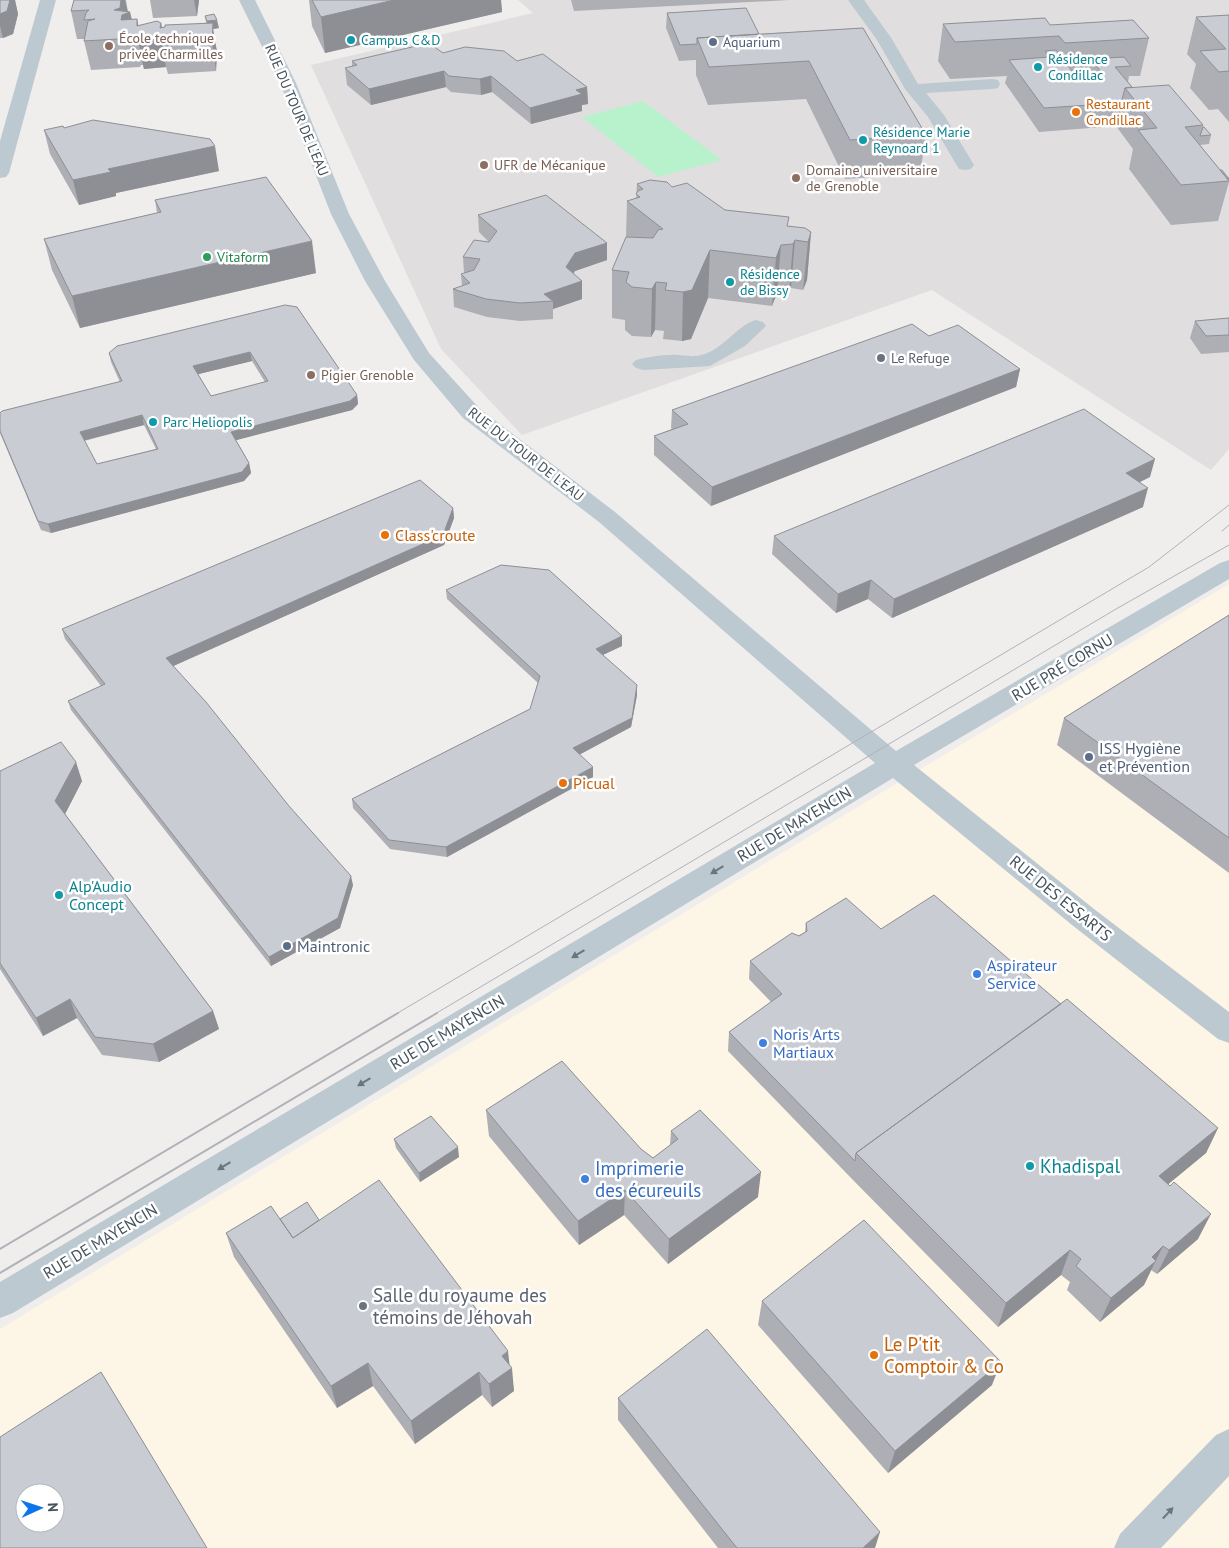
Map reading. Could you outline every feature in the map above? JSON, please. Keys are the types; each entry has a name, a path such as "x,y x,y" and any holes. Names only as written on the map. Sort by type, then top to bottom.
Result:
{"street":[{"path":"0,173 6,135 48,0"},
{"name":"RUE DU TOUR DE L'EAU","path":"248,0 288,83 340,214 375,280 421,356 471,414 607,517 894,764"},
{"path":"856,0 884,39 913,89 935,115 965,165"},
{"path":"913,89 992,84"},
{"path":"642,364 712,360 738,342 756,326"},
{"name":"RUE PRÉ CORNU","path":"894,764 950,733 1229,568"},
{"name":"RUE DES ESSARTS","path":"894,764 1083,916 1229,1030"},
{"name":"RUE DE MAYENCIN","path":"0,1301 894,764"},
{"path":"1134,1548 1229,1448"}],"shaded area":[{"name":"Domaine universitaire de Grenoble","path":"518,0 1229,0 1229,449 1211,470 932,290 522,435 441,349 311,65 533,13"},
{"path":"1229,584 1229,1548 0,1548 0,1329 874,797"}],"green space":[{"path":"643,101 722,160 658,177 582,117"}],"building":[{"path":"0,0 10,0 7,11 0,14"},
{"path":"74,0 121,0 120,8 114,10 130,12 122,15 121,20 137,19 137,26 157,21 161,23 160,28 165,27 165,25 213,23 212,42 162,45 163,38 138,41 139,36 135,36 135,38 84,41 88,21 95,19 84,20 89,10 71,11"},
{"path":"312,0 394,0 321,17"},
{"path":"746,8 759,34 697,38 697,44 680,45 667,13"},
{"path":"214,14 217,20 207,21 205,16"},
{"path":"1229,15 1229,72 1219,72 1200,51 1226,49 1196,17"},
{"path":"1045,18 1050,25 1133,20 1149,38 1065,43 1059,36 955,42 943,24"},
{"path":"863,28 926,135 850,140 809,61 709,67 697,38"},
{"path":"429,43 443,53 465,47 504,51 517,61 543,54 587,87 576,90 582,94 530,108 491,76 480,79 449,76 444,71 369,89 345,68 357,65 352,61"},
{"path":"1056,50 1075,75 1102,73 1091,59 1124,57 1131,66 1115,67 1132,87 1125,88 1121,103 1044,108 1009,60 1050,57 1045,51"},
{"path":"1169,85 1203,125 1185,127 1229,181 1181,185 1138,130 1157,128 1125,88"},
{"path":"93,120 210,139 215,146 108,169 111,172 73,180 44,130 63,126 64,128"},
{"path":"1204,127 1211,135 1200,136"},
{"path":"266,177 312,241 72,296 44,239 161,212 155,200"},
{"path":"650,180 667,182 672,187 687,183 725,210 789,217 787,226 805,228 811,232 808,242 795,240 793,244 781,245 776,258 710,250 692,290 683,292 665,290 667,283 656,282 652,289 632,287 626,282 629,272 612,270 626,237 653,238 658,230 663,229 627,201 640,197 636,194 643,189 637,184"},
{"path":"546,195 607,243 575,253 566,267 582,281 544,294 553,301 520,303 486,299 453,289 470,283 461,274 474,270 480,259 463,257 474,240 489,242 497,231 478,215"},
{"name":"Parc Heliopolis","path":"285,305 297,307 357,395 350,401 231,432 249,463 242,472 48,524 38,521 0,431 0,413 122,381 109,353 117,346","holes":["250,352 268,381 211,396 193,366","142,415 158,449 97,464 80,432"]},
{"path":"1229,318 1229,335 1206,336 1195,321"},
{"path":"912,324 929,336 958,325 1020,369 712,487 654,436 688,424 672,410"},
{"path":"1084,409 1155,459 1126,473 1148,488 894,599 871,580 838,594 774,536"},
{"path":"420,480 453,508 443,535 166,658 206,702 289,806 351,876 338,918 269,957 68,701 105,684 62,629"},
{"path":"501,565 549,570 622,636 596,649 637,685 632,718 573,748 593,767 446,847 389,840 352,799 530,709 540,676 446,590"},
{"path":"1229,615 1229,838 1064,718"},
{"name":"Alp'Audio Concept","path":"61,742 76,762 55,801 213,1011 153,1044 95,1037 70,999 36,1018 0,963 0,771"},
{"path":"934,895 1061,1004 856,1153 855,1161 729,1032 782,994 750,961 792,933 799,936 807,931 806,923 846,898 881,929"},
{"name":"Khadispal","path":"1067,999 1218,1128 1159,1176 1170,1186 1174,1182 1211,1214 1169,1250 1163,1246 1152,1257 1156,1261 1111,1298 1076,1266 1081,1259 1070,1250 1006,1303 856,1153"},
{"name":"Imprimerie des écureuils","path":"562,1061 641,1149 653,1158 678,1139 671,1131 700,1110 761,1172 669,1239 625,1190 578,1221 486,1110"},
{"path":"431,1116 458,1147 419,1173 394,1139"},
{"name":"Salle du royaume des témoins de Jéhovah","path":"379,1180 508,1351 502,1356 512,1368 489,1384 479,1372 411,1421 368,1363 331,1386 226,1233 271,1206 293,1238"},
{"path":"307,1202 319,1220 293,1238 280,1219"},
{"name":"Le P'tit Comptoir & Co","path":"864,1220 1001,1362 895,1451 762,1301"},
{"path":"707,1329 880,1532 863,1548 737,1548 618,1398"},
{"path":"101,1372 207,1548 0,1548 0,1437"}],"tram line":[{"path":"396,1014 1149,567 1229,505"},
{"path":"1222,531 1229,525"},
{"path":"435,1014 1116,609 1229,545"},
{"path":"0,1249 398,1013"},
{"path":"0,1273 437,1013"}],"place":[{"name":"Campus C&D","path":"351,40"},
{"name":"Aquarium","path":"713,42"},
{"name":"École technique privée Charmilles","path":"109,46"},
{"name":"Résidence Condillac","path":"1038,67"},
{"name":"Restaurant Condillac","path":"1076,112"},
{"name":"Résidence Marie Reynoard 1","path":"863,140"},
{"name":"UFR de Mécanique","path":"484,165"},
{"name":"Domaine universitaire de Grenoble","path":"796,178"},
{"name":"Vitaform","path":"207,257"},
{"name":"Résidence de Bissy","path":"730,282"},
{"name":"Le Refuge","path":"881,358"},
{"name":"Pigier Grenoble","path":"311,375"},
{"name":"Parc Heliopolis","path":"153,422"},
{"name":"Class'croute","path":"385,535"},
{"name":"ISS Hygiène et Prévention","path":"1089,757"},
{"name":"Picual","path":"563,783"},
{"name":"Alp'Audio Concept","path":"59,895"},
{"name":"Maintronic","path":"287,946"},
{"name":"Aspirateur Service","path":"977,974"},
{"name":"Noris Arts Martiaux","path":"763,1043"},
{"name":"Khadispal","path":"1030,1166"},
{"name":"Imprimerie des écureuils","path":"585,1179"},
{"name":"Salle du royaume des témoins de Jéhovah","path":"363,1306"},
{"name":"Le P'tit Comptoir & Co","path":"874,1355"}]}
